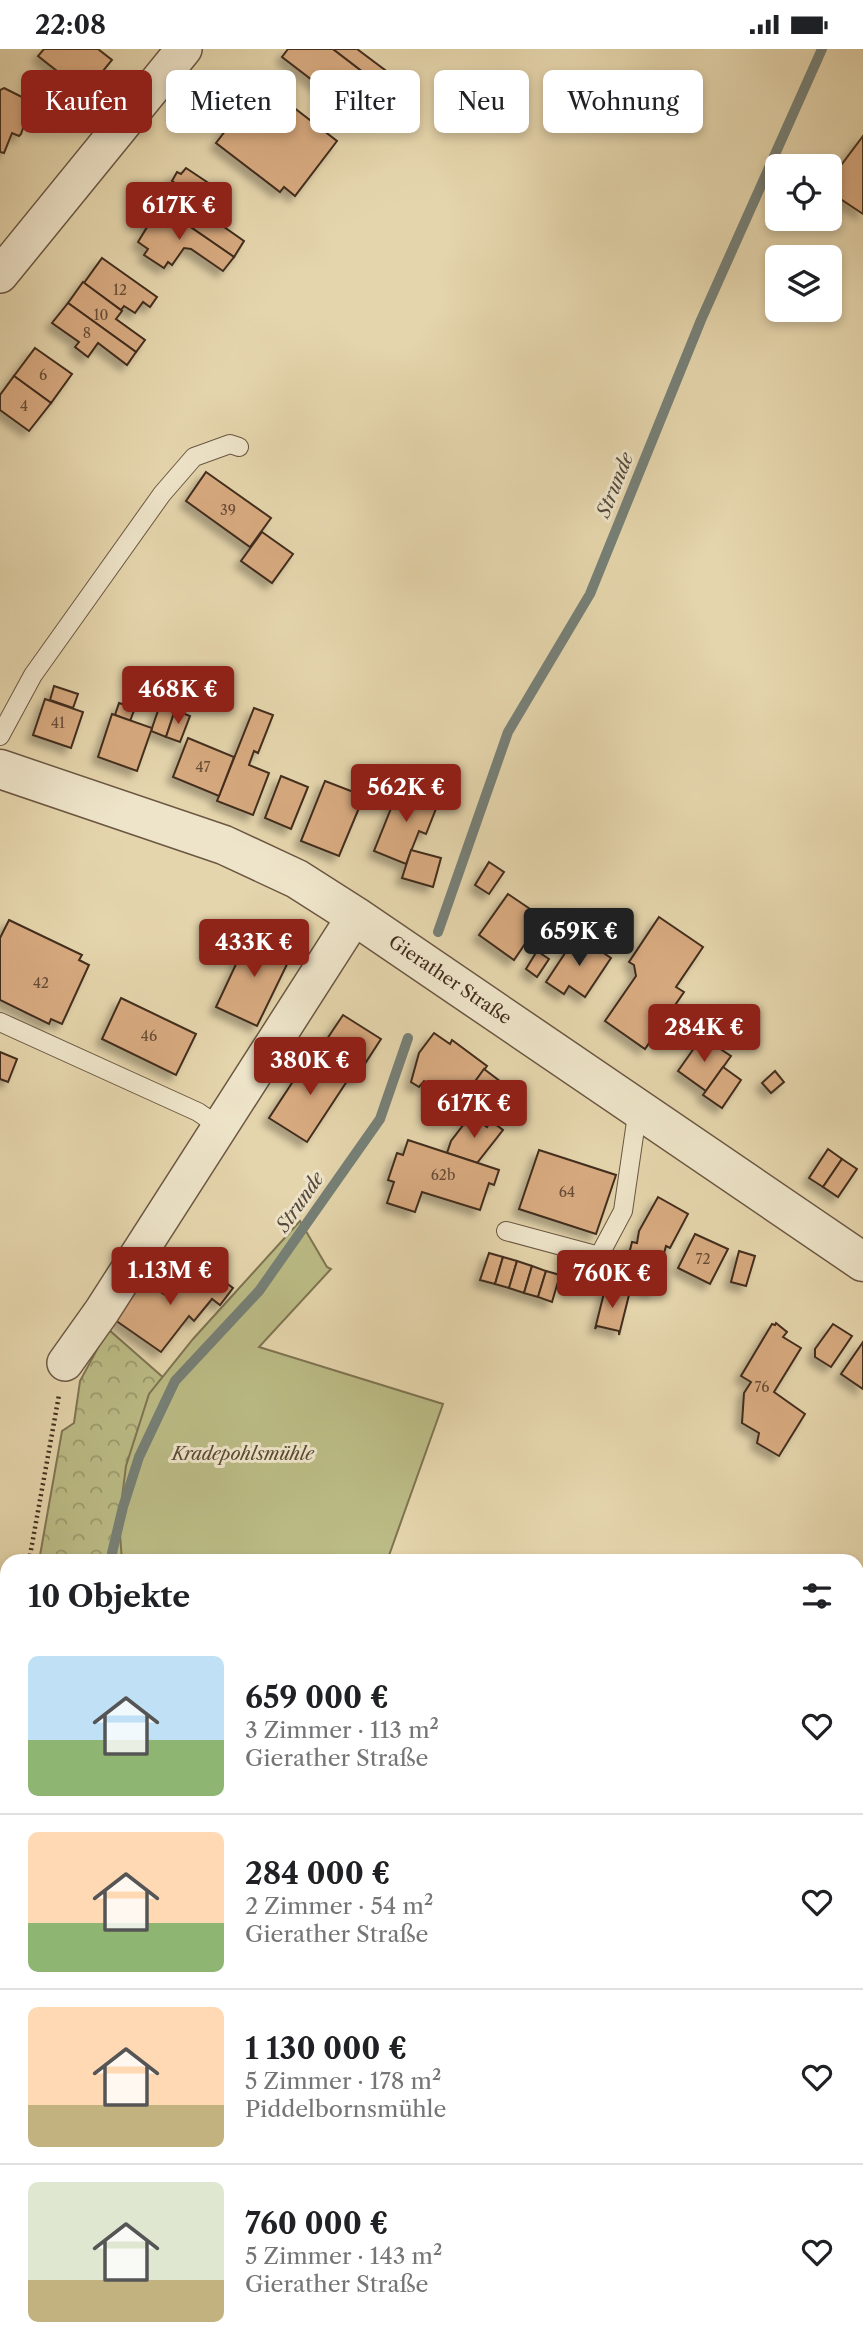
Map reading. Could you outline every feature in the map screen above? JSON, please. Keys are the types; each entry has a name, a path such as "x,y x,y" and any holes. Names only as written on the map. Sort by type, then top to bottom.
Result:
{"street":[{"path":"0,275 184,49"},
{"name":"Gierather Straße","path":"0,769 224,845 297,879 863,1262"},
{"path":"65,1363 355,916"}],"lane":[{"path":"0,736 33,675 162,494 194,457 230,444 239,447"},
{"path":"0,1022 198,1112 220,1127"},
{"path":"506,1231 599,1256 623,1211 638,1108"}],"path":[{"path":"30,1554 65,1363"}],"green space":[{"name":"Kradepohlsmühle","path":"300,1221 327,1267 331,1269 259,1347 443,1404 389,1554 121,1554 119,1521 126,1466 149,1394 193,1339"},
{"path":"108,1329 174,1387 166,1554 40,1554 62,1431 74,1423 80,1381"}],"building":[{"path":"44,49 98,49 112,60 104,70 56,70 38,56"},
{"path":"288,49 333,49 360,70 310,70 310,78 282,57"},
{"path":"333,49 357,49 385,70 360,70"},
{"path":"4,88 21,96 21,133 19,136 12,133 4,153 0,152 0,90"},
{"path":"296,109 310,120 310,133 327,133 337,141 295,196 284,187 280,192 216,143 224,133 296,133"},
{"path":"863,136 863,214 842,200 842,164"},
{"path":"186,168 222,192 207,215 244,241 234,257 160,206 175,183 172,181 177,172 181,174"},
{"path":"160,206 234,257 223,271 191,249 184,248 172,265 168,262 164,268 144,255 148,249 138,242"},
{"path":"102,258 157,297 150,307 143,302 135,313 124,306 121,310 84,283"},
{"path":"83,282 122,311 116,319 145,340 136,352 68,303"},
{"path":"68,303 136,352 127,365 98,343 88,357 75,347 79,342 52,323"},
{"path":"35,348 72,374 51,403 14,376"},
{"path":"14,376 51,403 29,431 0,410 0,395"},
{"path":"206,472 271,518 250,547 186,501"},
{"path":"262,532 293,554 272,583 241,561"},
{"path":"54,686 78,694 73,708 50,700"},
{"path":"45,699 83,712 71,748 33,735"},
{"path":"119,703 135,708 130,721 115,715"},
{"path":"160,705 175,710 166,737 151,731"},
{"path":"254,708 273,715 258,753 254,751 249,765 269,773 253,815 217,801"},
{"path":"175,710 190,716 180,742 166,737"},
{"path":"112,714 152,728 137,771 98,757"},
{"path":"188,738 234,757 219,796 173,777"},
{"path":"281,776 308,787 291,829 265,818"},
{"path":"325,781 364,796 339,856 301,841"},
{"path":"400,786 439,801 426,834 419,831 406,864 374,851"},
{"path":"411,850 441,858 433,887 402,878"},
{"path":"489,862 504,872 489,894 475,885"},
{"path":"508,894 536,913 530,921 537,926 514,960 479,935"},
{"path":"659,917 703,947 676,987 684,992 645,1049 605,1021 636,976 634,965 629,962"},
{"path":"9,920 82,955 79,960 89,965 62,1024 51,1019 49,1024 0,1000 0,938"},
{"path":"251,932 293,952 257,1026 216,1007"},
{"path":"577,935 611,958 585,997 569,986 564,994 546,982"},
{"path":"537,951 549,959 537,977 526,969"},
{"path":"121,998 196,1034 176,1075 102,1039"},
{"path":"343,1015 381,1039 355,1079 317,1054"},
{"path":"434,1033 450,1044 452,1040 487,1066 458,1105 424,1081 419,1087 411,1082 419,1053"},
{"path":"702,1037 731,1056 706,1091 678,1071"},
{"path":"313,1051 351,1075 307,1142 269,1118"},
{"path":"0,1052 17,1059 8,1082 0,1079"},
{"path":"723,1067 741,1080 722,1108 703,1095"},
{"path":"484,1069 513,1091 487,1127 458,1105"},
{"path":"775,1071 784,1082 771,1093 762,1083"},
{"path":"471,1115 487,1127 491,1121 503,1130 477,1163 447,1153 451,1141"},
{"path":"408,1140 499,1170 494,1185 489,1183 480,1210 422,1192 415,1212 387,1203 394,1182 388,1180 397,1153 403,1155"},
{"path":"828,1149 842,1159 823,1187 809,1178"},
{"path":"539,1150 616,1175 596,1234 519,1209"},
{"path":"842,1159 857,1169 838,1197 823,1187"},
{"path":"658,1197 688,1214 670,1248 666,1246 653,1292 629,1280 630,1272 625,1270 632,1242 637,1243 639,1231"},
{"path":"695,1234 728,1249 710,1284 678,1268"},
{"path":"739,1251 755,1256 746,1286 731,1282"},
{"path":"489,1253 503,1257 495,1284 480,1280"},
{"path":"503,1257 517,1261 509,1288 495,1284"},
{"path":"517,1261 532,1266 524,1293 509,1288"},
{"path":"203,1266 233,1288 220,1305 212,1299 194,1321 189,1316 161,1352 115,1320 141,1279 165,1295 178,1279 187,1286"},
{"path":"532,1266 546,1271 538,1297 524,1293"},
{"path":"546,1271 560,1275 552,1302 538,1297"},
{"path":"605,1289 629,1295 619,1335 619,1331 597,1326 595,1329"},
{"path":"776,1323 787,1332 783,1337 801,1348 774,1392 805,1414 779,1456 757,1443 759,1433 742,1423 744,1393 751,1382 741,1376 772,1324"},
{"path":"833,1324 852,1336 831,1367 815,1357 815,1349"},
{"path":"863,1342 863,1389 841,1374"}],"waterway":[{"name":"Strunde","path":"438,932 508,732 590,594 701,320 822,49"},
{"name":"Strunde","path":"112,1554 139,1457 175,1381 259,1291 380,1119 408,1038"}]}
